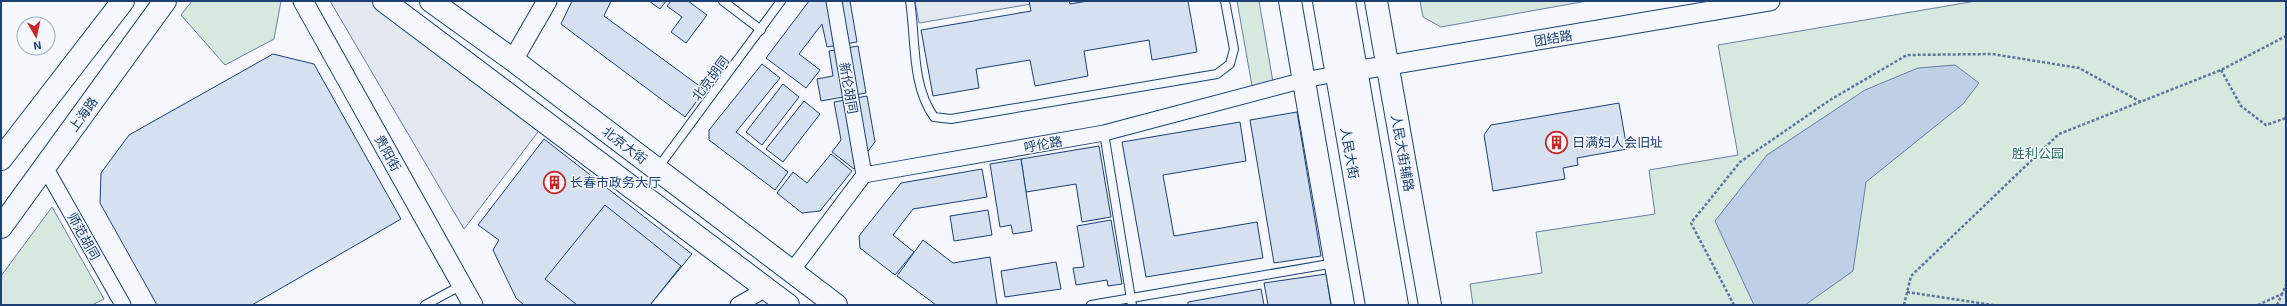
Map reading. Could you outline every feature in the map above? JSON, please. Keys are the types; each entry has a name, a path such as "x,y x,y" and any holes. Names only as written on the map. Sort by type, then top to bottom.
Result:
{"main road":[{"path":"1,158 123,1"},
{"name":"上海路","path":"1,227 165,1"},
{"path":"384,1 788,305"},
{"name":"北京大街","path":"431,1 513,60 836,305"},
{"path":"1290,1 1343,305"},
{"name":"人民大街","path":"1324,1 1346,72 1397,305"},
{"name":"人民大街","path":"1344,1 1346,72 1377,305"},
{"name":"人民大街辅路","path":"1376,1 1430,305"}],"street":[{"name":"贵阳街","path":"302,1 473,305"},
{"path":"513,60 548,1"},
{"name":"新伦胡同","path":"834,1 864,175"},
{"name":"团结路","path":"1346,72 1770,1"},
{"name":"呼伦路","path":"864,175 1104,133 1304,80 1346,72"},
{"name":"师范胡同","path":"45,167 119,304"},
{"path":"791,272 864,175"},
{"path":"738,305 766,289"}],"lane":[{"path":"724,1 761,30"},
{"name":"北京胡同","path":"657,169 781,1"},
{"path":"910,1 913,19 912,32 924,104 934,117 951,119 1217,74 1230,64 1234,49 1225,1"},
{"path":"1104,133 1132,301"},
{"path":"1091,305 1132,301 1336,263"},
{"path":"425,305 462,285"}],"path":[{"path":"1904,305 1911,276 2059,134 2222,70 2286,36"},
{"path":"1734,305 1691,223 1740,162 1830,100 1906,55 1992,54 2080,68 2141,102"},
{"path":"2222,70 2241,106 2266,125 2286,118"},
{"path":"2278,305 2286,285"},
{"path":"1906,292 1993,305"},
{"path":"2258,305 2282,294 2286,294"}],"green space":[{"path":"192,1 281,1 274,39 225,65 181,15"},
{"path":"1237,1 1259,1 1273,82 1252,86"},
{"path":"1420,1 1587,1 1441,27 1423,17"},
{"name":"胜利公园","path":"1976,1 2286,1 2286,305 1473,305 1470,284 1542,273 1536,232 1655,214 1649,170 1738,155 1718,45"},
{"path":"52,207 104,299 92,305 1,305 1,276"}],"shaded area":[{"path":"330,1 376,1 541,128 464,229"},
{"path":"915,1 1049,1 919,23"}],"water":[{"path":"1955,65 1979,83 1963,104 1866,182 1853,271 1805,305 1754,305 1715,221 1767,155 1865,90 1918,68"}],"building":[{"path":"572,1 611,1 604,16 705,90 685,117 561,24"},
{"path":"649,1 666,1 660,9"},
{"path":"671,1 688,1 707,15 686,43 671,32 682,17 667,6"},
{"path":"809,1 850,1 857,42 827,47 822,24 799,54 820,70 806,88 766,58"},
{"path":"1029,1 1069,1 1070,4 1088,1 1188,1 1197,52 1152,60 1149,40 1084,51 1088,76 1035,86 1030,60 976,69 979,88 933,96 921,30 1031,11"},
{"path":"858,46 866,93 821,101 817,79 833,76 829,51"},
{"path":"273,54 314,64 401,219 252,305 157,305 100,203 101,173 129,135"},
{"path":"762,64 780,78 736,132 788,172 775,190 709,140 709,130"},
{"path":"783,84 799,97 762,145 746,132"},
{"path":"867,96 875,142 854,169 832,152 841,140 834,102"},
{"path":"804,101 820,114 783,162 766,149"},
{"name":"日满妇人会旧址","path":"1619,103 1627,149 1577,158 1578,165 1563,168 1565,179 1493,191 1484,135 1491,125"},
{"path":"1297,112 1321,256 1274,263 1250,120"},
{"path":"1240,122 1246,161 1163,175 1174,236 1257,222 1263,258 1146,277 1122,142"},
{"name":"长春市政务大厅","path":"544,139 692,254 650,305 524,305 516,298 493,250 499,240 478,225"},
{"path":"1099,146 1111,217 1082,222 1076,184 1026,192 1021,159"},
{"path":"831,154 852,171 820,211 802,213 777,193 793,172 807,183"},
{"path":"1021,159 1032,231 1013,234 1011,225 1000,227 990,164"},
{"path":"982,169 987,197 913,209 893,235 914,252 895,275 860,248 859,236 901,183"},
{"path":"605,205 681,266 650,305 577,305 545,279"},
{"path":"988,210 992,235 954,241 950,216"},
{"path":"1111,220 1122,284 1108,286 1107,280 1076,285 1073,268 1084,267 1077,226"},
{"path":"923,240 953,263 990,257 997,305 936,305 897,276"},
{"path":"1056,262 1061,289 1005,297 1001,271"},
{"path":"1326,274 1331,305 1268,305 1264,283"},
{"path":"1261,289 1264,305 1188,305 1188,302"}],"place":[{"name":"日满妇人会旧址","path":"1556,142"},
{"name":"长春市政务大厅","path":"555,182"}]}
